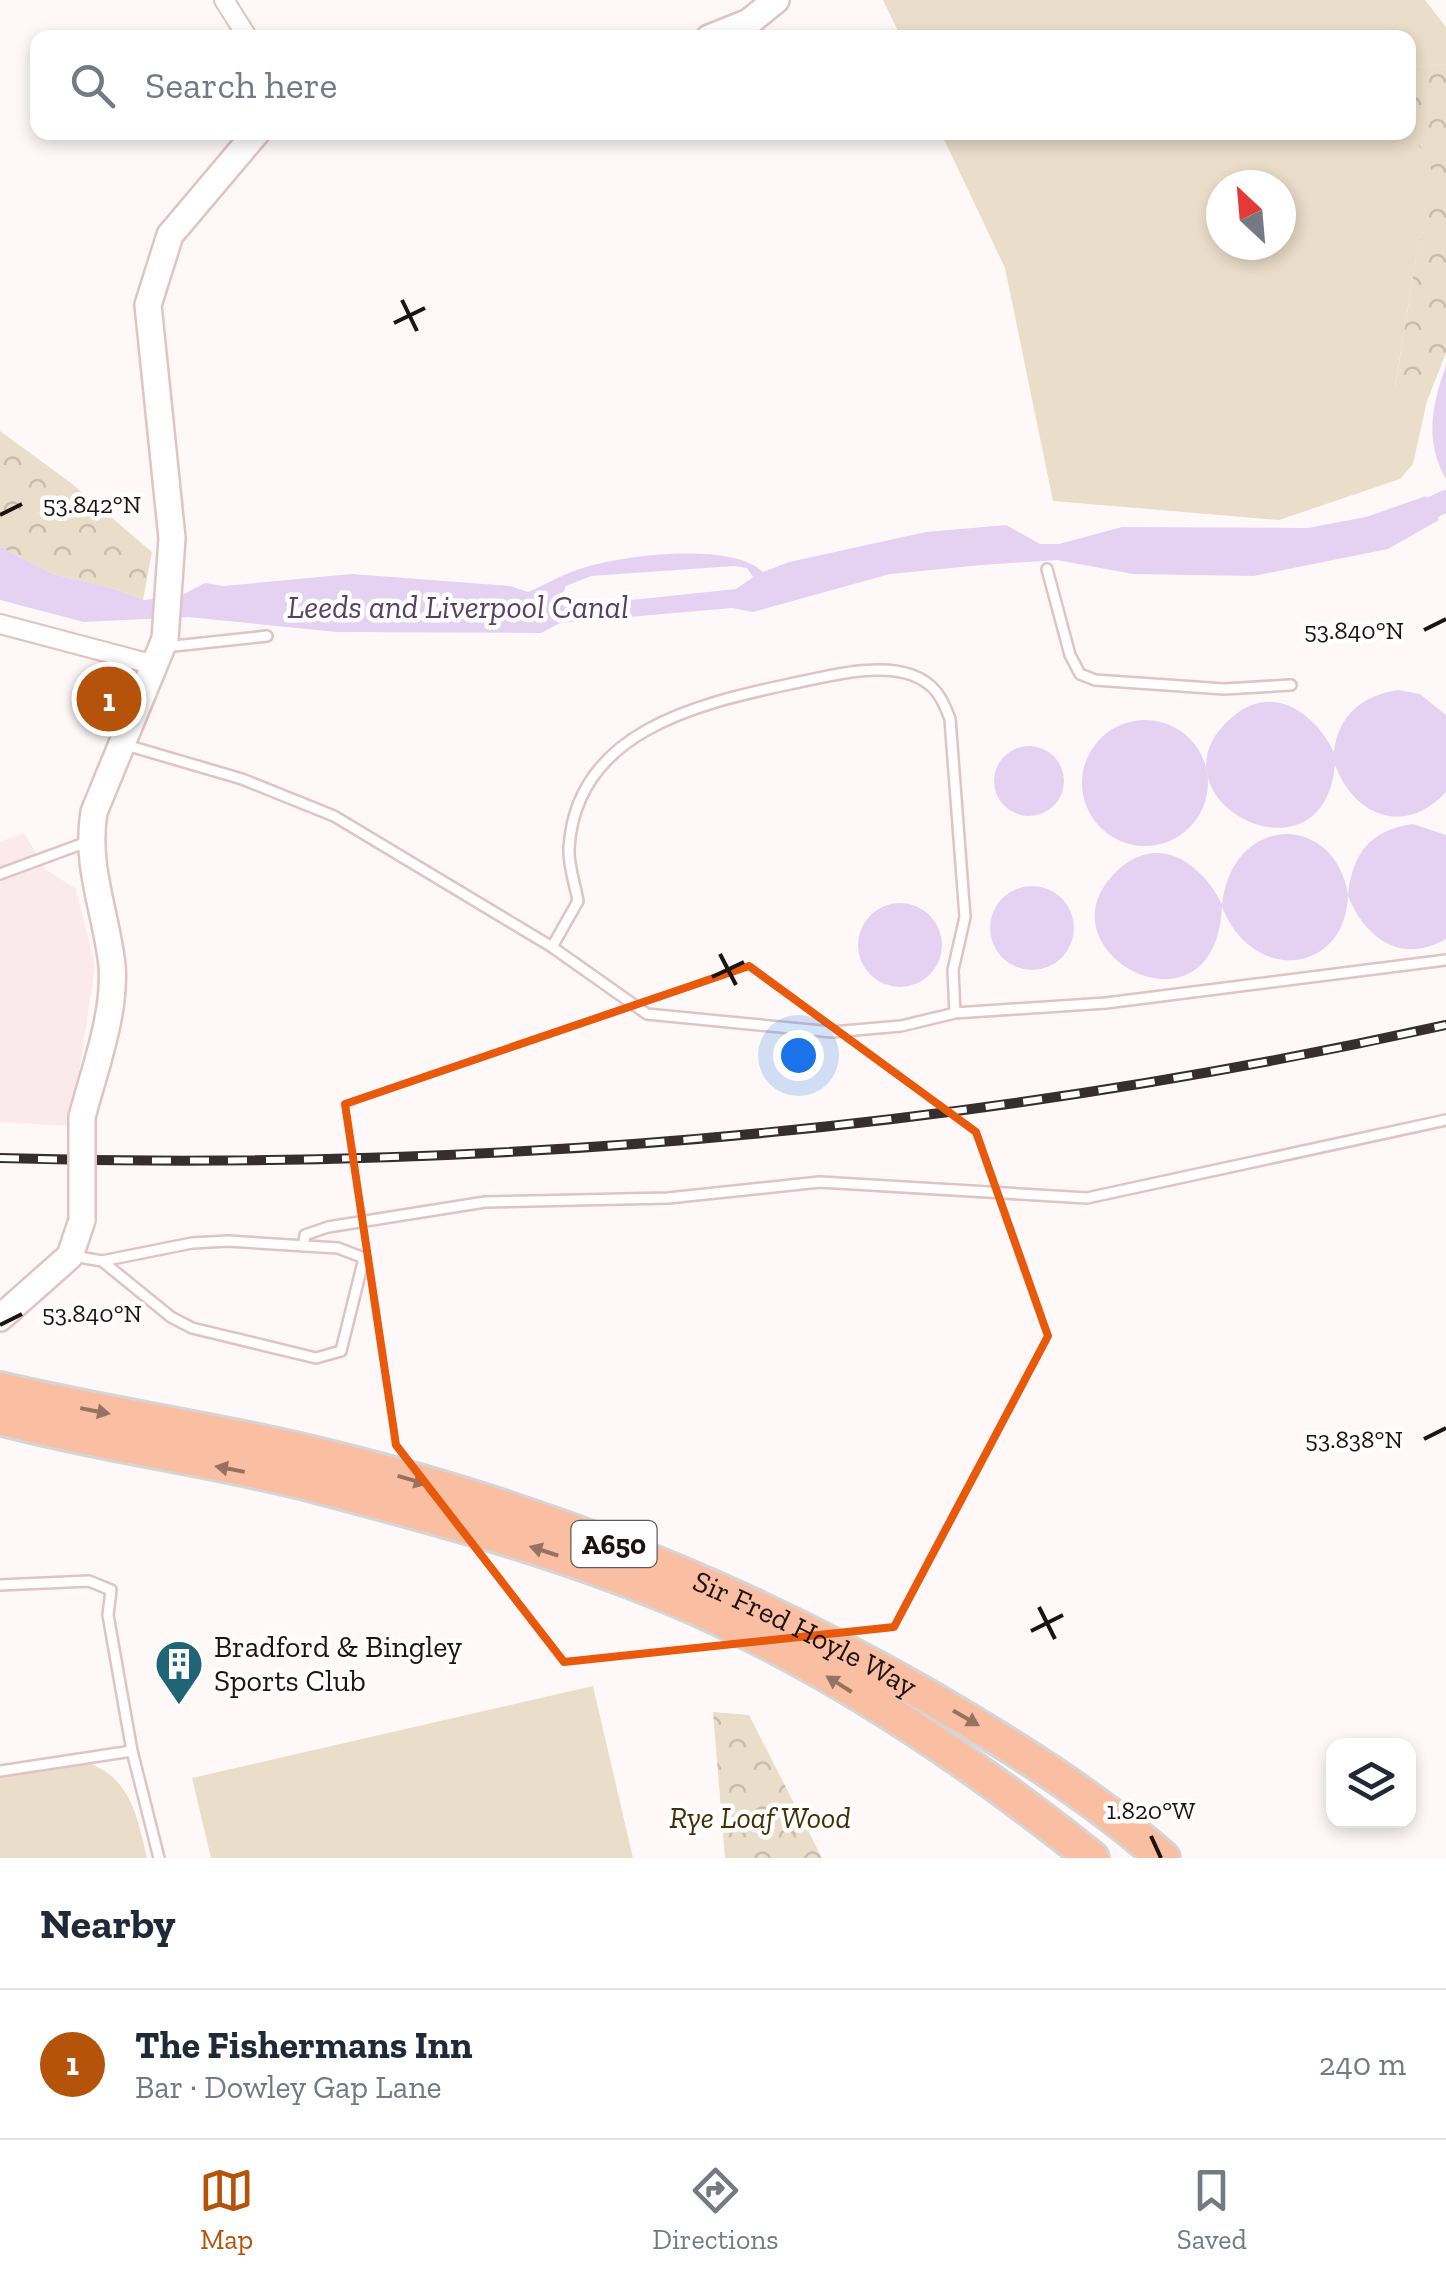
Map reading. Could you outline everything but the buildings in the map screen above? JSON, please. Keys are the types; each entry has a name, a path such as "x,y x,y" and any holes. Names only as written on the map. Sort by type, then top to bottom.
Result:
{"highway":[{"name":"Sir Fred Hoyle Way","path":"0,1388 338,1459 544,1517 704,1579 824,1637 1001,1739 1129,1828 1163,1858"},
{"name":"Sir Fred Hoyle Way","path":"0,1418 80,1440 313,1485 546,1550 698,1609 817,1670 997,1782 1092,1858"}],"street":[{"path":"224,0 243,30"},
{"path":"730,30 750,22 776,0"},
{"path":"8,1312 70,1256 82,1220 82,1117 104,1030 112,968 89,841 94,812 159,650 172,538 148,305 170,235 251,140"},
{"path":"0,624 159,650"}],"lane":[{"path":"1047,569 1070,655 1080,674 1095,680 1224,689 1292,684"},
{"path":"159,650 267,636"},
{"path":"552,947 578,901 568,852 582,794 602,764 638,732 684,709 826,676 909,674 932,685 950,719 965,917 954,970 954,1014"},
{"path":"124,744 242,778 334,816 552,947 647,1014 832,1032 901,1026 954,1014 1106,1003 1446,960"},
{"path":"0,874 89,841"},
{"path":"303,1246 304,1236 328,1227 485,1202 668,1198 820,1182 1088,1198 1446,1120"},
{"path":"70,1256 102,1261 192,1243 338,1248 364,1258 341,1350 316,1358 192,1328 171,1317 102,1261"},
{"path":"0,1585 90,1581 111,1590 108,1615 132,1751 159,1858"},
{"path":"0,1770 132,1751"}],"highlighted area":[{"path":"749,966 976,1132 1048,1336 894,1627 564,1662 396,1445 345,1104"}],"shaded area":[{"path":"24,833 45,869 76,889 95,966 71,1126 0,1122 0,842"}],"green space":[{"path":"883,0 1425,0 1446,27 1446,64 1416,67 1416,30 898,30"},
{"path":"1446,64 1446,353 1427,401 1395,388 1416,258 1436,179 1416,139 1416,67"},
{"path":"1416,138 1437,178 1416,258 1395,387 1427,401 1413,464 1400,479 1279,520 1053,501 1005,268 944,140"},
{"path":"0,431 71,483 152,552 143,600 53,574 0,547"},
{"path":"593,1686 633,1858 211,1858 192,1778"},
{"name":"Rye Loaf Wood","path":"713,1712 749,1715 822,1858 725,1858"},
{"path":"81,1761 110,1775 120,1785 134,1811 147,1858 0,1858 0,1776"}],"water":[{"path":"1446,365 1446,479 1435,451 1432,423"},
{"path":"1426,496 1439,520 1388,549 1254,576 1133,574 1057,560 982,565 890,574 753,612 732,608 560,623 541,633 337,632 188,617 84,622 0,600 0,547 53,574 144,600 180,596 205,583 223,586 352,574 510,586 528,592 579,569 647,556 727,556 748,562 763,572 789,562 926,532 1006,525 1040,544 1059,544 1122,527 1307,528 1366,517","holes":["747,568 753,577 736,589 564,607 560,601 566,586 591,576"]},
{"path":"1398,690 1420,694 1446,715 1446,792 1430,806 1398,817 1368,808 1344,783 1335,765 1323,803 1301,823 1273,828 1245,820 1221,802 1208,777 1209,748 1231,718 1246,707 1262,702 1291,706 1316,725 1334,752 1341,728 1354,709 1373,697"},
{"path":"1145,720 1169,725 1189,739 1203,759 1208,783 1203,807 1189,827 1169,841 1145,846 1121,841 1101,827 1087,807 1082,783 1087,759 1101,739 1121,725"},
{"path":"1029,746 1053,757 1064,781 1053,805 1029,816 1005,805 994,781 1005,757"},
{"path":"1413,824 1446,835 1446,939 1430,946 1414,949 1386,943 1364,924 1348,896 1343,922 1331,942 1315,954 1295,960 1275,958 1254,949 1236,932 1222,907 1212,950 1191,973 1163,979 1135,972 1111,955 1097,930 1097,900 1118,870 1133,859 1149,854 1178,858 1203,876 1222,904 1230,874 1244,853 1263,839 1284,834 1305,837 1324,848 1339,867 1348,894 1354,867 1366,846 1385,832"},
{"path":"1032,886 1048,889 1062,898 1071,912 1071,944 1062,958 1048,967 1032,970 1016,967 1002,958 993,944 990,928 993,912 1002,898 1016,889"},
{"path":"900,903 916,906 930,915 939,929 939,961 930,975 916,984 900,987 884,984 870,975 861,961 858,945 861,929 870,915 884,906"}],"waterway":[{"name":"Leeds and Liverpool Canal","path":"1407,520 1446,501"}],"railway":[{"path":"0,1158 364,1158 546,1150 727,1136 908,1117 1088,1092 1446,1025"}],"place":[{"name":"The Fishermans Inn","path":"109,699"},
{"name":"Bradford & Bingley Sports Club","path":"179,1706"}]}
